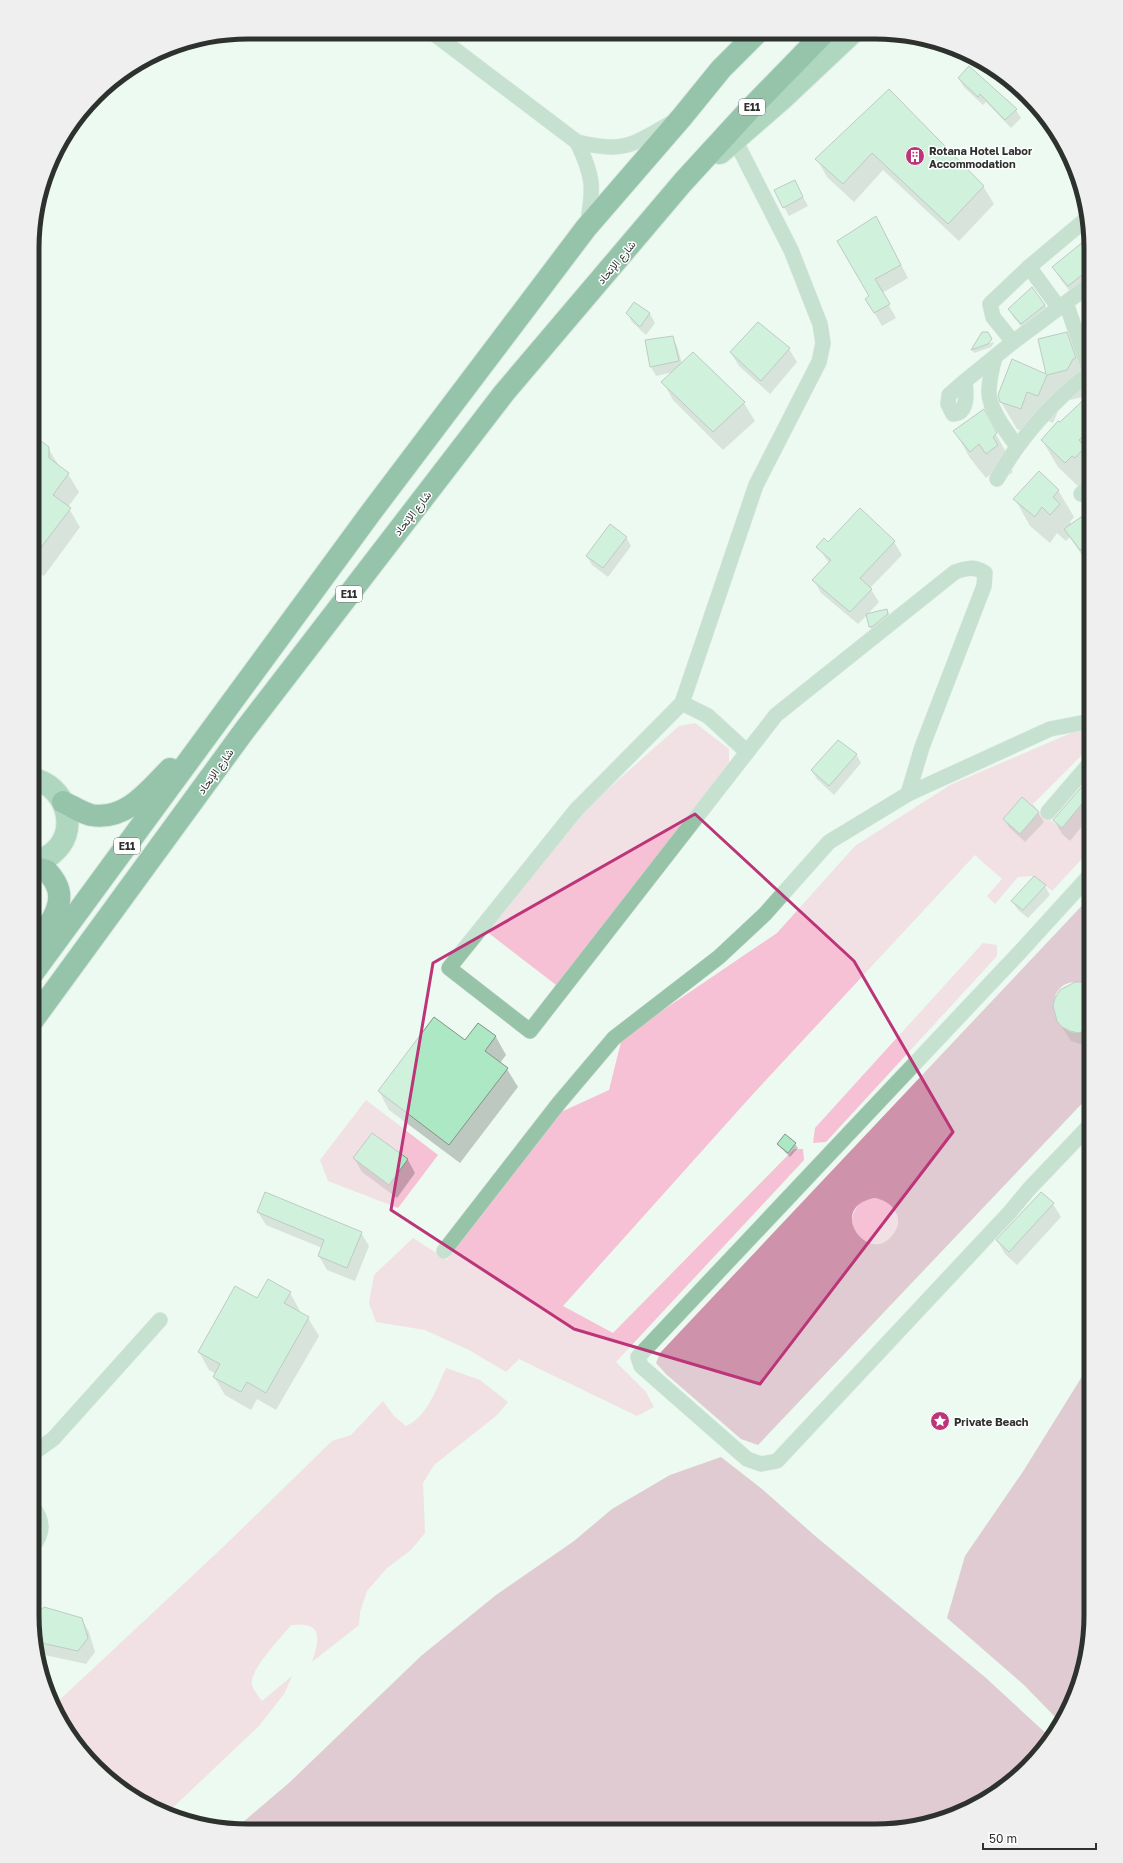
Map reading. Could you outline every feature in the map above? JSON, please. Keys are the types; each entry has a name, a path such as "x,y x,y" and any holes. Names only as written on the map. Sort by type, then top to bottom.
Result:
{"highway":[{"name":"E11","path":"39,966 372,510 586,228 682,117 721,69 752,39"},
{"name":"شارع الإتحاد","path":"39,1012 244,731 499,399 683,182 749,110 818,39"},
{"path":"63,802 90,814 109,816 125,811 144,795 220,718"},
{"path":"39,869 47,871 57,885 60,900 54,915 39,939"}],"street":[{"path":"441,39 578,142 601,148 626,146 638,142 682,117"},
{"path":"683,182 735,140 782,99 846,39"},
{"path":"735,140 790,250 820,324 823,343 819,362 756,485 682,703 576,810 449,968 530,1031 776,715 955,572 968,568 978,569 985,573 984,586 922,747 908,794"},
{"path":"578,142 589,165 592,187 586,228"},
{"path":"1013,342 992,316 990,304 1029,267 1082,222"},
{"path":"1029,267 1063,306 1084,357"},
{"path":"965,381 1013,342 1084,290"},
{"path":"994,357 988,393 990,403 1005,430 1017,446"},
{"path":"997,479 1017,446 1068,391 1084,377"},
{"path":"682,703 708,716 747,752"},
{"path":"444,1251 559,1103 614,1038 719,956 765,914 829,842 908,794 1050,729 1084,722"},
{"path":"1048,812 1084,770"},
{"path":"39,782 49,786 60,796 66,808 68,822 65,836 58,849 47,858 39,861"},
{"path":"1084,882 1019,953 638,1357 641,1366 747,1459 761,1464 777,1461 1084,1131"},
{"path":"39,1449 53,1439 160,1320"},
{"path":"39,1519 42,1529 39,1539"}],"highlighted area":[{"path":"695,814 854,961 953,1132 760,1384 574,1329 391,1210 433,963"}],"shaded area":[{"path":"695,723 729,749 729,773 560,988 482,928 590,805 679,726"},
{"path":"1084,727 1084,753 1033,804 1039,812 1062,828 1084,801 1084,857 1052,891 1034,876 1018,877 995,904 987,896 1002,879 975,855 753,1094 563,1306 613,1333 794,1149 803,1149 804,1160 616,1362 646,1392 654,1407 637,1416 519,1359 506,1372 469,1350 425,1330 376,1322 369,1303 374,1275 413,1238 447,1260 561,1112 609,1090 622,1038 777,933 855,846 950,785"},
{"path":"1084,903 1084,984 1076,982 1064,985 1057,992 1054,1002 1055,1013 1059,1023 1067,1030 1077,1033 1084,1031 1084,1101 758,1445 741,1439 666,1374 656,1363 660,1353","holes":["875,1198 887,1202 895,1211 897,1216 897,1227 894,1233 884,1242 874,1244 864,1240 856,1232 852,1223 853,1212 860,1204"]},
{"path":"983,943 997,945 997,956 826,1142 813,1143 815,1128"},
{"path":"366,1100 438,1155 398,1208 328,1181 320,1160"},
{"path":"875,1198 888,1202 894,1208 898,1221 894,1234 888,1240 875,1244 862,1240 856,1234 852,1221 856,1208 862,1202"},
{"path":"446,1368 480,1380 508,1402 496,1416 434,1465 423,1483 425,1533 411,1550 387,1568 367,1591 360,1612 359,1625 312,1662 317,1646 316,1633 314,1629 301,1624 291,1625 260,1663 252,1679 252,1685 262,1701 292,1676 284,1694 259,1726 171,1809 143,1796 110,1772 82,1742 67,1720 58,1701 220,1550 332,1441 351,1435 383,1401 394,1416 406,1426 420,1416 426,1409"},
{"path":"1084,1373 1084,1629 1077,1669 1068,1695 1057,1719 1024,1685 947,1618 965,1556 1024,1470"},
{"path":"721,1457 762,1489 814,1535 986,1678 1047,1734 1023,1763 1002,1781 980,1796 955,1808 929,1817 889,1824 241,1824 290,1782 421,1656 496,1595 574,1541 612,1509 670,1475"}],"building":[{"path":"969,66 1017,109 1005,120 980,94 978,97 958,78"},
{"name":"Rotana Hotel Labor Accommodation","path":"889,89 984,186 948,224 872,153 843,184 815,159"},
{"path":"795,180 803,197 783,208 774,190"},
{"path":"876,216 901,265 875,279 890,304 874,313 865,299 869,296 837,241"},
{"path":"1084,241 1084,273 1068,286 1052,267"},
{"path":"1032,287 1045,305 1021,324 1008,309"},
{"path":"634,302 650,313 640,327 626,313"},
{"path":"758,322 790,348 761,381 730,352"},
{"path":"982,332 988,332 992,339 988,344 971,350"},
{"path":"1067,332 1076,358 1073,359 1067,370 1047,375 1038,396 1027,392 1021,409 1000,402 998,395 1012,359 1046,374 1038,339"},
{"path":"673,336 679,361 650,367 645,340"},
{"path":"693,352 745,402 713,432 661,382"},
{"path":"1084,400 1084,435 1079,440 1084,448 1075,458 1072,456 1065,463 1041,440 1058,421 1060,422"},
{"path":"984,409 997,433 993,437 998,445 986,454 979,444 970,452 953,431"},
{"path":"39,440 49,447 49,458 69,473 53,495 71,508 39,550"},
{"path":"1039,471 1059,490 1053,497 1060,504 1050,515 1042,507 1035,517 1013,499"},
{"path":"860,508 895,541 860,578 872,589 850,612 812,580 831,560 816,547 824,538 828,542"},
{"path":"1084,515 1084,547 1080,550 1064,529"},
{"path":"610,524 627,537 603,568 586,556"},
{"path":"887,609 888,614 873,626 869,627 866,614"},
{"path":"838,740 857,754 829,786 811,770"},
{"path":"1084,784 1084,801 1062,828 1053,820"},
{"path":"1022,797 1039,812 1020,834 1003,819"},
{"path":"1034,876 1046,885 1023,910 1011,901"},
{"path":"1075,982 1084,982 1084,1031 1078,1033 1070,1031 1062,1027 1057,1021 1053,1006 1055,998 1060,990"},
{"path":"434,1017 465,1040 478,1023 496,1036 485,1051 508,1068 449,1145 378,1091"},
{"path":"372,1133 408,1159 389,1185 353,1158"},
{"path":"785,1134 796,1143 788,1153 777,1144"},
{"path":"265,1192 362,1232 347,1268 318,1256 324,1240 257,1212"},
{"path":"1041,1192 1054,1203 1009,1252 996,1240"},
{"path":"268,1279 291,1292 284,1303 309,1317 266,1393 247,1382 241,1392 213,1377 220,1364 198,1352 235,1286 257,1298"},
{"path":"44,1607 82,1618 88,1638 78,1651 41,1643 39,1612"}],"place":[{"name":"Rotana Hotel Labor Accommodation","path":"915,156"},
{"name":"Private Beach","path":"940,1421"}]}
